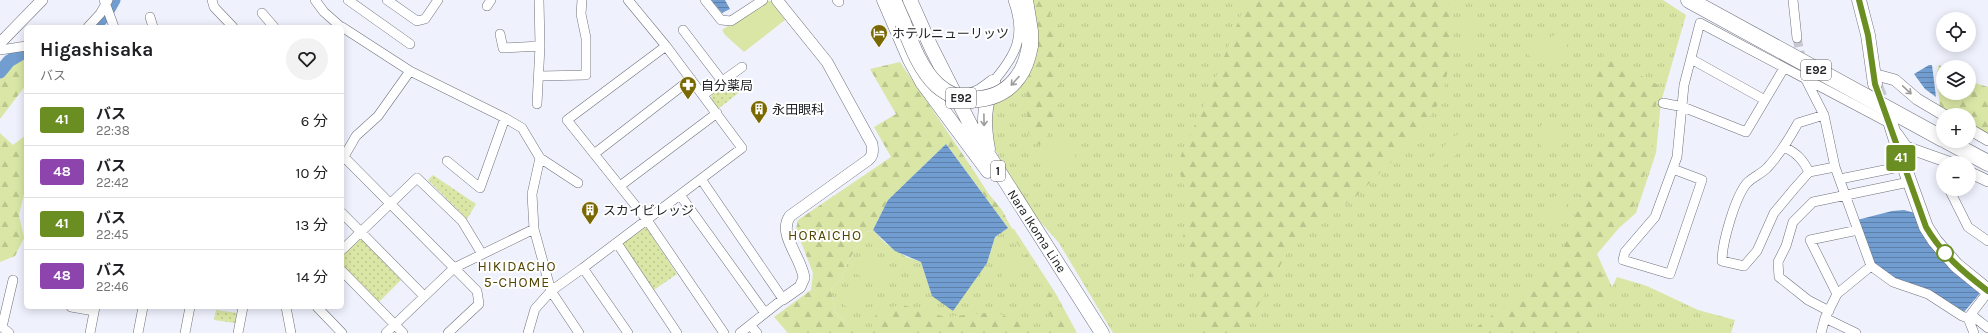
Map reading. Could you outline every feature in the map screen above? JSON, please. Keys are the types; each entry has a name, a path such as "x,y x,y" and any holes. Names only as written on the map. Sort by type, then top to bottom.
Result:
{"highway":[{"name":"E92","path":"893,0 918,57 930,79 947,92 958,98 980,100 991,97 1011,85 1024,69 1030,46 1030,31 1025,0"},
{"name":"E92","path":"1689,0 1936,135"},
{"name":"E92","path":"1709,0 1936,123"},
{"path":"1976,145 1988,151"},
{"path":"1960,148 1988,163"}],"main road":[{"name":"Nara Ikoma Line","path":"884,0 910,60 922,82 989,165"},
{"name":"Nara Ikoma Line","path":"902,0 930,64 964,131 989,165 1102,333"},
{"name":"Nara Ikoma Line","path":"910,0 989,165 1092,333"},
{"path":"1859,0 1868,35 1874,79"},
{"path":"948,82 955,90 966,96 979,92 993,82"},
{"path":"989,165 984,112 993,82"},
{"path":"1889,120 1926,227 1935,241 1956,265 1988,291"}],"street":[{"path":"0,43 42,0"},
{"path":"212,0 214,7 231,25"},
{"path":"315,0 324,12 339,25"},
{"path":"348,0 410,44"},
{"path":"387,0 417,21 425,19 438,0"},
{"path":"537,104 540,76 539,0"},
{"path":"540,76 586,75 586,38 581,14 582,0"},
{"path":"530,332 535,309 551,291 742,148 666,46 628,0"},
{"path":"705,0 721,20 731,21 763,0"},
{"path":"740,333 800,286 804,278 786,230 787,221 790,216 868,160 873,149 872,144 827,62 777,0"},
{"path":"993,82 1013,55 1018,43 1019,25 1013,0"},
{"path":"1793,0 1797,38"},
{"path":"106,1 111,22"},
{"path":"89,25 106,1"},
{"path":"262,13 272,25"},
{"path":"150,17 152,25"},
{"path":"1673,169 1702,180 1670,274 1623,260 1625,252 1655,217 1677,157 1684,85 1700,23 1784,68 1804,75 1889,120 1906,147 1936,158"},
{"path":"344,29 410,72 505,118 522,128 540,158 578,183"},
{"path":"683,30 722,81"},
{"path":"500,34 502,48 540,46"},
{"path":"0,50 24,46"},
{"path":"666,46 567,120 647,220 724,333"},
{"path":"1691,59 1765,100"},
{"path":"703,95 742,67"},
{"path":"1664,103 1683,107 1746,132 1784,68"},
{"path":"344,155 356,136 378,116 410,72"},
{"path":"1804,75 1824,115 1836,167 1871,266 1893,282 1928,294 1962,316 1968,318 1974,317 1988,328"},
{"path":"594,154 691,79"},
{"path":"1874,79 1895,80 1917,99 1936,110"},
{"path":"620,186 717,113"},
{"path":"1824,115 1798,123 1784,147 1766,169 1747,184 1732,215 1722,250 1722,261 1744,266 1757,251 1774,213 1809,172 1836,167"},
{"path":"447,161 480,188 505,118"},
{"path":"1976,133 1988,140"},
{"path":"1784,147 1793,151 1804,161 1809,172"},
{"path":"344,158 477,291 479,304 448,333"},
{"path":"540,158 532,194 534,229 551,291 579,333"},
{"path":"1840,179 1904,166"},
{"path":"1976,176 1988,182"},
{"path":"344,248 417,178 462,221 482,254"},
{"path":"701,179 783,299"},
{"path":"1856,333 1827,315 1779,277 1778,262 1786,246 1793,222 1813,202 1910,182"},
{"path":"680,195 765,313"},
{"path":"1952,196 1968,227 1988,241"},
{"path":"344,215 424,296"},
{"path":"386,333 454,268 534,229"},
{"path":"1837,294 1810,240 1858,230"},
{"path":"617,243 677,333"},
{"path":"1821,333 1827,315 1837,294 1871,266"},
{"path":"583,268 628,333"},
{"path":"344,273 403,333"},
{"path":"9,333 2,327 13,280"},
{"path":"1968,318 1988,291"},
{"path":"90,333 94,309"},
{"path":"138,333 143,309"},
{"path":"185,333 190,309"},
{"path":"238,333 243,309"},
{"path":"286,309 291,333"},
{"path":"319,309 342,333"},
{"path":"1968,318 1974,333"},
{"path":"750,325 756,333"}],"green space":[{"path":"1029,0 1055,0 1049,18 1061,27 1059,102 1044,143 1037,145 1028,132 1026,85 1033,57"},
{"path":"1031,0 1663,0 1686,15 1661,102 1656,153 1636,213 1619,228 1597,254 1612,287 1617,277 1647,286 1698,310 1735,320 1731,333 1113,333 1059,243 1030,210 990,140 990,106 1008,97 1020,88 1032,65 1034,44"},
{"path":"1247,0 1447,0 1450,15 1452,50 1442,98 1416,138 1353,199 1297,235 1243,333 1203,333 1197,310 1199,295 1183,238 1189,201 1177,164 1210,92"},
{"path":"766,1 771,1 785,20 744,52 725,35 722,30"},
{"path":"1461,19 1476,20 1472,57 1465,56"},
{"path":"1559,33 1568,43 1562,54 1553,59 1547,60 1529,56 1527,46 1531,41 1550,37"},
{"path":"1605,51 1618,63 1658,85 1652,155 1630,215 1595,252 1608,288 1592,331 1590,333 1473,333 1478,326 1532,286 1559,260 1569,235 1579,198 1607,132 1589,100"},
{"path":"23,57 24,88 0,119 0,76"},
{"path":"900,62 988,193 1002,210 1020,244 1043,280 1071,333 1046,333 903,333 899,325 885,333 788,333 774,317 811,290 813,273 796,229 798,220 891,157 874,127 896,114 870,69","holes":["946,144 1008,228 1040,280 1053,327 1046,333 995,312 945,317 903,305 878,309 871,328 850,326 835,312 831,289 842,279 848,261 866,232 873,230 888,200"]},
{"path":"731,79 741,91 718,109 711,99 712,93"},
{"path":"1976,83 1988,87 1988,134 1976,128 1976,108 1940,108 1939,100 1976,100"},
{"path":"1550,123 1564,131 1565,139 1560,150 1550,154 1544,151 1538,140 1539,128 1543,124"},
{"path":"1058,131 1066,132 1076,151 1074,158 1066,169 1055,168 1047,161 1043,154 1053,135"},
{"path":"1468,131 1471,138 1468,144 1434,174 1430,160 1454,136"},
{"path":"0,133 13,145 24,137 24,194 19,215 24,238 15,256 0,262"},
{"path":"433,175 476,204 467,219 428,180"},
{"path":"1555,196 1565,199 1566,211 1558,220 1542,224 1539,220 1542,209 1546,203"},
{"path":"646,227 677,274 654,290 622,244"},
{"path":"1008,228 1014,229 1056,294 1077,333 860,333 835,312 831,289 842,279 848,261 866,232 873,230 885,243 906,257 921,262 932,296 987,263 995,237"},
{"path":"360,238 401,280 378,303 344,268 344,254"},
{"path":"871,249 877,261 882,261 887,264 888,275 885,281 871,282 855,273 853,265 862,253"},
{"path":"1016,257 1018,265 1013,281 1004,283 998,263"},
{"path":"852,285 865,289 870,298 870,304 848,308 839,301 842,289"},
{"path":"216,310 237,313 235,323 214,320"}],"water":[{"path":"711,0 725,0 730,9 722,13"},
{"path":"1929,65 1932,65 1936,97 1925,89 1914,74"},
{"path":"946,144 1008,228 995,237 987,263 953,311 932,296 921,262 895,251 873,230 888,200"},
{"path":"1904,210 1918,214 1983,290 1964,312 1960,311 1927,289 1911,285 1885,274 1874,264 1857,220 1892,211"}],"waterway":[{"path":"96,25 106,14 114,0"},
{"path":"0,72 9,61 24,52"}],"tunnel":[{"path":"1797,38 1802,62"},
{"path":"1875,84 1887,113"}],"bus line":[{"name":"41","path":"1859,0 1868,35 1875,84 1891,124 1904,166 1926,227 1935,241 1956,265 1988,291"}],"place":[{"name":"ホテルニューリッツ","path":"879,48"},
{"name":"自分薬局","path":"688,100"},
{"name":"永田眼科","path":"759,124"},
{"name":"スカイビレッジ","path":"590,225"}],"district":[{"name":"HORAICHO","path":"825,235"},
{"name":"HIKIDACHO 5-CHOME","path":"517,274"}]}
